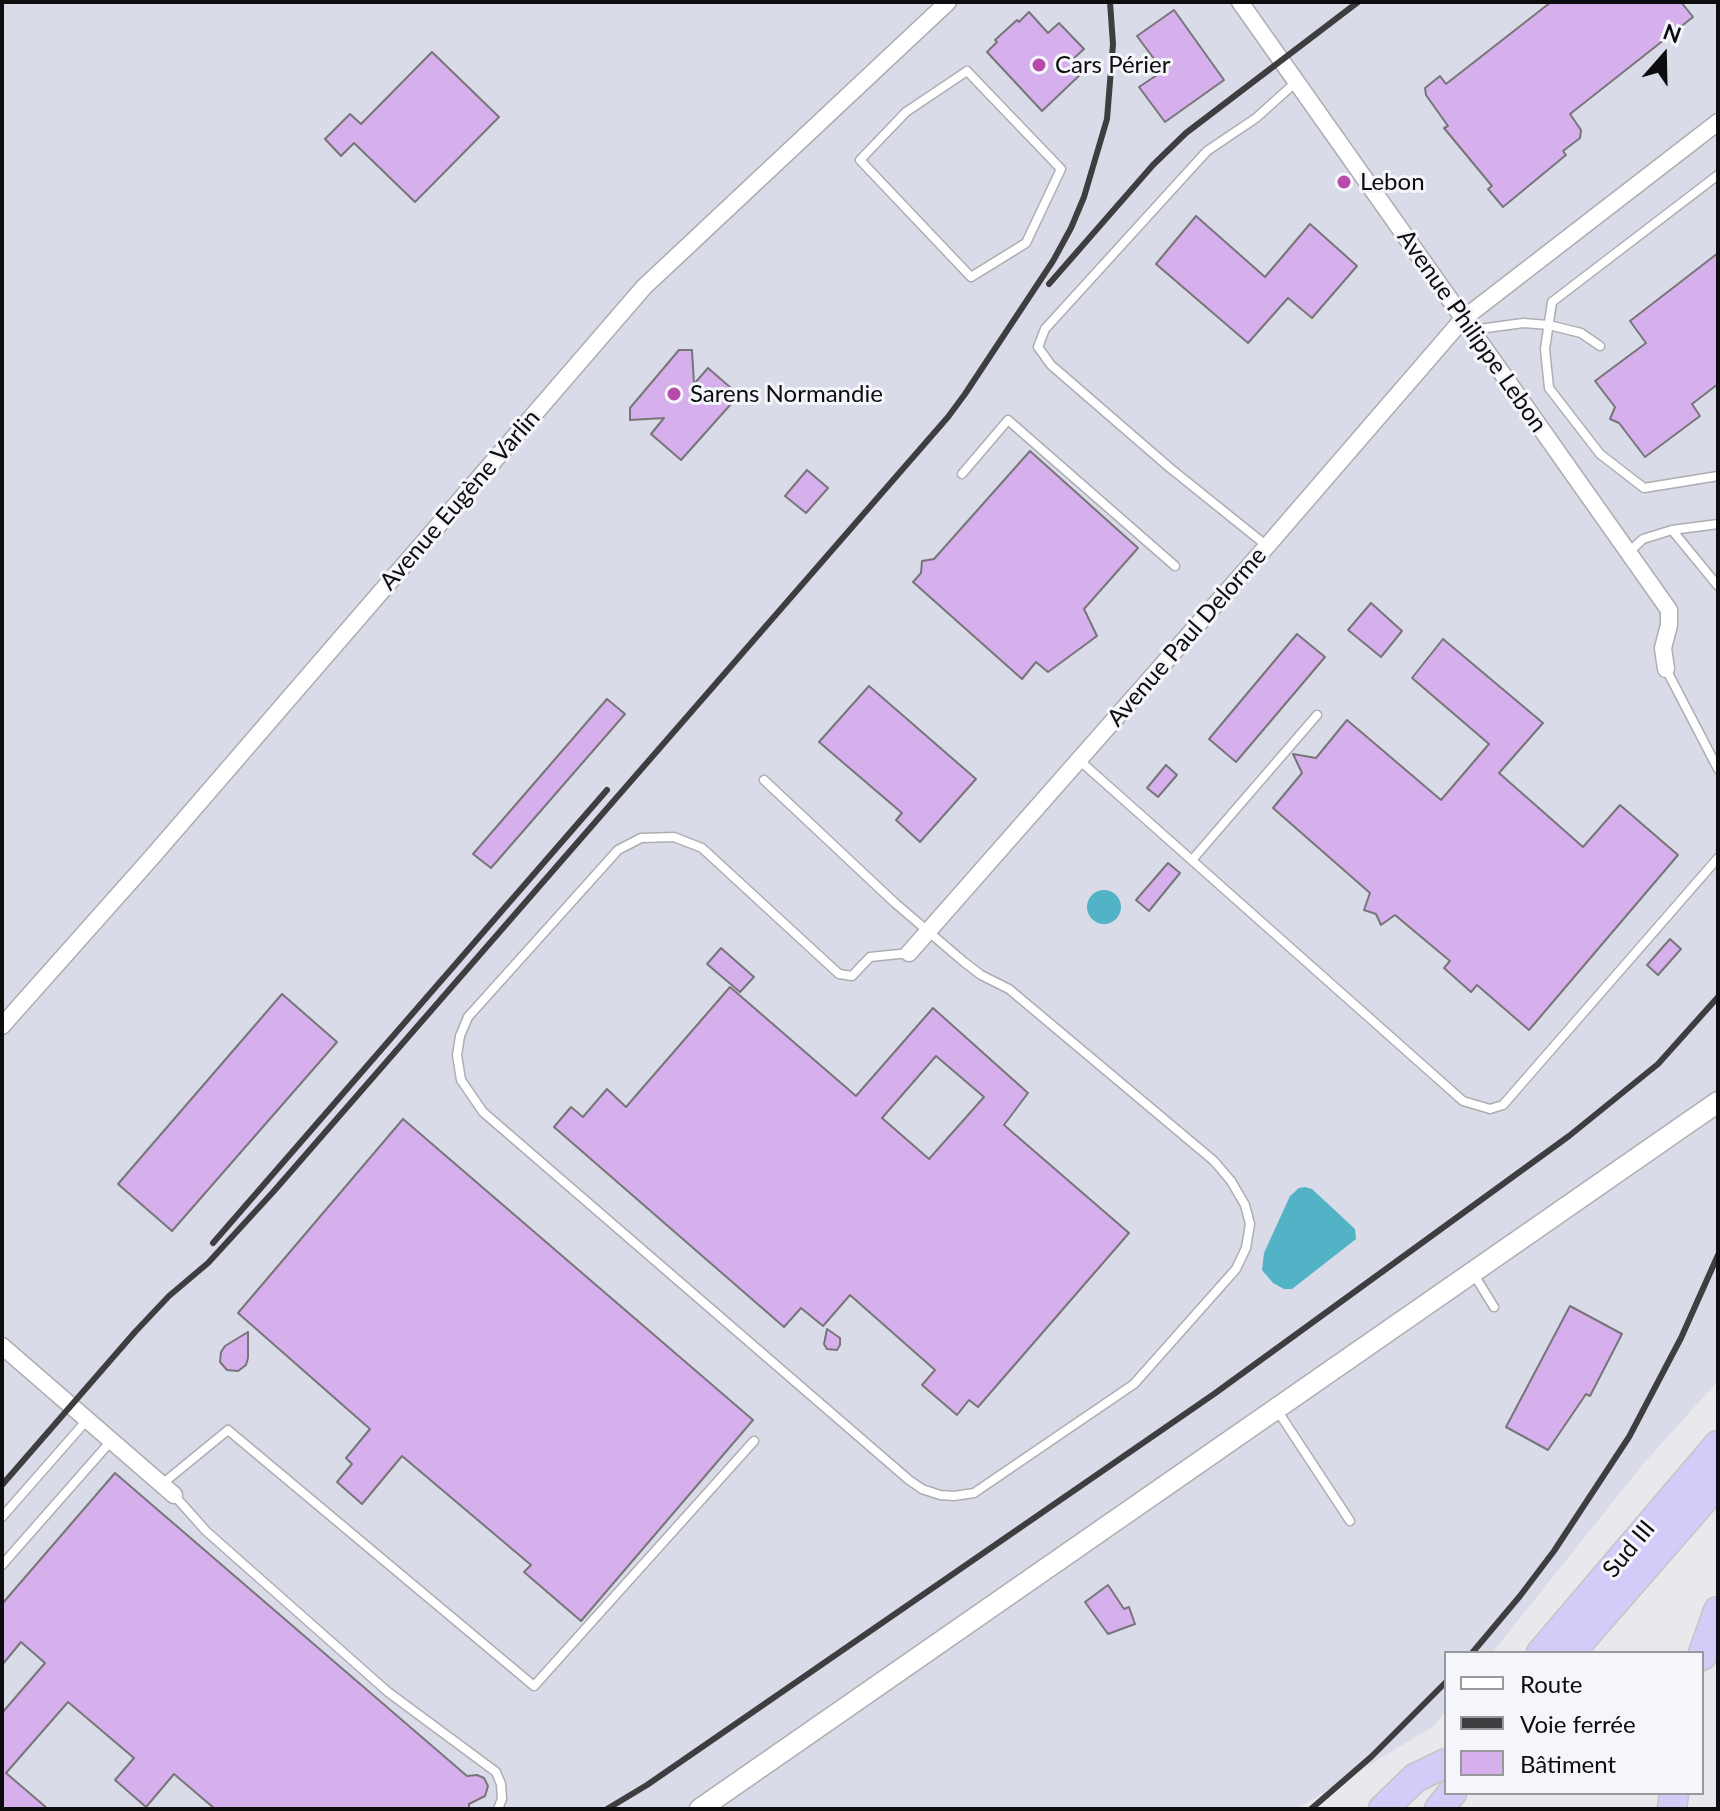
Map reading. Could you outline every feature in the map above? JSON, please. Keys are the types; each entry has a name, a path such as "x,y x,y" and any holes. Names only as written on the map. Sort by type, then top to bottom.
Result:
{"highway":[{"name":"Sud III","path":"1543,1651 1718,1445"},
{"name":"Sud III","path":"1572,1651 1718,1483"},
{"path":"1704,1651 1718,1611"},
{"path":"1383,1809 1415,1778 1444,1765"},
{"path":"1408,1809 1444,1766"}],"street":[{"name":"Avenue Eugène Varlin","path":"2,1026 153,856 644,287 948,2"},
{"name":"Avenue Philippe Lebon","path":"1240,2 1669,610 1663,648 1666,669"},
{"name":"Avenue Paul Delorme","path":"909,953 1467,324 1718,122"},
{"path":"700,1809 1718,1102"},
{"path":"2,1346 168,1489"}],"lane":[{"path":"967,71 1061,169 1026,243 971,277 860,160 906,112 967,71"},
{"path":"1267,546 1170,468 1051,365 1038,347 1045,329 1207,151 1256,118 1296,82"},
{"path":"1718,175 1552,302 1545,349 1549,388 1600,454 1644,488 1718,476"},
{"path":"1467,324 1549,325 1581,333 1600,346"},
{"path":"962,474 1008,420 1175,566"},
{"path":"1628,552 1643,539 1672,530 1718,524"},
{"path":"1672,530 1718,586"},
{"path":"1666,669 1718,769"},
{"path":"1192,860 1317,715"},
{"path":"1079,760 1463,1101 1490,1109 1503,1105 1718,858"},
{"path":"764,780 928,931 981,975 1009,989 1214,1161 1245,1205 1250,1224 1246,1248 1236,1269 1134,1384 974,1493 954,1496 922,1489 909,1480 483,1112 461,1080 457,1055 460,1036 468,1017 618,850 641,838 674,837 702,848 839,974 852,976 870,957 909,953"},
{"path":"1473,1272 1494,1307"},
{"path":"1276,1410 1350,1521"},
{"path":"2,1517 87,1419"},
{"path":"498,1809 502,1799 496,1772 388,1692 206,1531 168,1489 228,1430 534,1686 754,1441"},
{"path":"2,1565 111,1440"}],"shaded area":[{"path":"2,2 1718,2 1718,1381 1644,1463 1494,1651 1444,1651 1444,1714 1434,1726 1296,1809 2,1809"}],"water":[{"path":"1104,890 1116,895 1121,907 1116,919 1104,924 1092,919 1087,907 1092,895"},
{"path":"1305,1187 1312,1189 1355,1229 1356,1239 1292,1289 1284,1289 1273,1283 1262,1270 1264,1253 1290,1196"}],"building":[{"path":"1551,2 1681,2 1693,17 1570,114 1581,130 1580,138 1563,151 1566,155 1503,207 1488,189 1492,186 1444,128 1448,126 1426,95 1425,88 1440,76 1446,84"},
{"path":"1174,10 1224,80 1165,122 1139,87 1163,71 1137,36"},
{"name":"Cars Périer","path":"1029,12 1048,33 1059,23 1084,49 1073,59 1084,71 1042,111 987,52 997,42 995,40"},
{"path":"432,52 499,117 415,202 354,143 341,156 325,139 350,114 361,124"},
{"path":"1196,216 1265,277 1310,224 1357,266 1312,318 1288,298 1248,343 1156,264"},
{"path":"1718,253 1718,384 1692,404 1700,416 1645,457 1619,423 1610,419 1615,407 1595,381 1646,343 1630,321"},
{"path":"679,350 692,350 694,384 708,368 739,395 681,460 651,434 664,418 630,420 630,408"},
{"path":"1030,451 1138,548 1084,609 1097,636 1048,672 1036,662 1022,679 913,582 921,573 922,561 934,559"},
{"path":"807,470 828,488 806,513 785,496"},
{"path":"1371,603 1402,631 1381,657 1348,630"},
{"path":"1297,634 1325,657 1236,762 1209,739"},
{"path":"1443,639 1543,723 1499,773 1583,847 1620,805 1678,855 1529,1030 1477,985 1471,992 1444,968 1450,961 1395,915 1381,925 1376,914 1364,910 1370,893 1273,808 1302,773 1293,754 1316,758 1347,720 1441,800 1489,744 1412,678"},
{"path":"869,686 976,779 920,842 896,820 902,813 819,742"},
{"path":"607,699 625,714 491,868 473,854"},
{"path":"1166,765 1177,775 1158,797 1147,788"},
{"path":"1168,863 1180,873 1149,911 1136,900"},
{"path":"1670,939 1681,949 1658,975 1647,965"},
{"path":"721,948 754,977 740,992 707,964"},
{"path":"730,987 856,1096 933,1008 1028,1093 1004,1125 1129,1233 978,1407 969,1400 957,1415 922,1385 935,1370 850,1295 823,1326 801,1308 784,1327 554,1127 571,1107 583,1117 607,1089 626,1107","holes":["936,1056 984,1097 929,1159 882,1118"]},
{"path":"282,994 337,1042 172,1231 118,1184"},
{"path":"403,1119 753,1420 581,1621 524,1572 531,1565 402,1456 362,1504 337,1482 352,1464 346,1458 370,1429 238,1313"},
{"path":"1570,1306 1622,1334 1590,1396 1586,1394 1548,1450 1506,1427"},
{"path":"827,1329 840,1338 837,1350 827,1349 824,1344"},
{"path":"248,1332 246,1365 238,1371 227,1370 220,1362 221,1352 225,1346"},
{"path":"115,1473 467,1776 484,1778 488,1786 485,1796 469,1804 469,1809 215,1809 174,1774 146,1807 115,1780 134,1758 68,1702 6,1773 48,1809 2,1809 2,1713 45,1663 21,1642 2,1665 2,1604"},
{"path":"1108,1585 1124,1609 1129,1607 1135,1624 1108,1634 1085,1602"}],"railway":[{"path":"2,1485 135,1332 169,1296 208,1263 274,1191 948,417 1053,261 1084,197 1107,119 1113,44 1110,2"},
{"path":"1049,284 1153,165 1186,133 1358,2"},
{"path":"213,1243 607,790"},
{"path":"607,1809 647,1785 1214,1394 1569,1136 1658,1064 1718,997"},
{"path":"1474,1651 1554,1551 1629,1437 1681,1338 1718,1255"},
{"path":"1311,1809 1371,1757 1444,1684"}],"place":[{"name":"Cars Périer","path":"1039,65"},
{"name":"Lebon","path":"1344,182"},
{"name":"Sarens Normandie","path":"674,394"}]}
